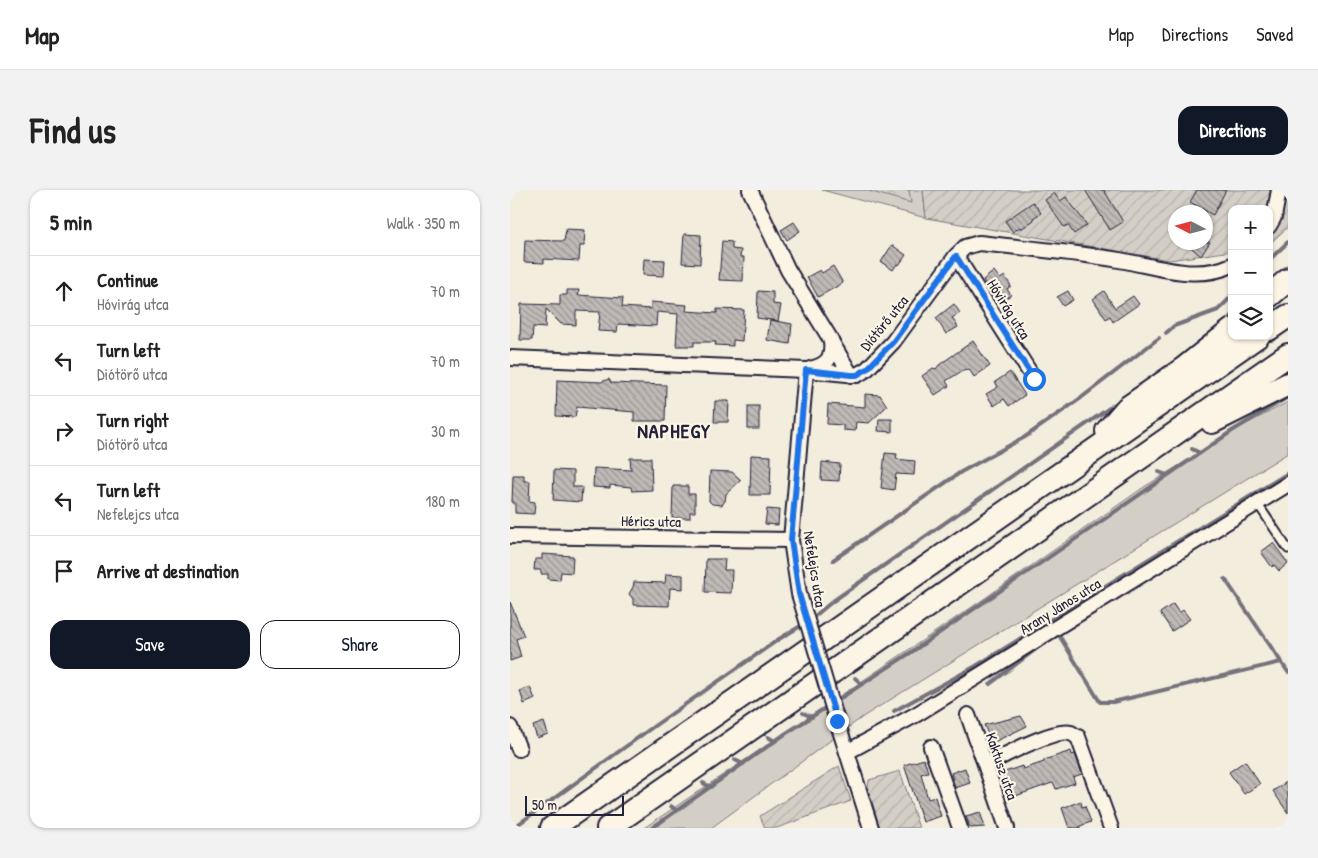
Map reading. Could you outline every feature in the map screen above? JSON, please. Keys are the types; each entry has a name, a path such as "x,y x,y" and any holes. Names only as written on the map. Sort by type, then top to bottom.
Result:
{"highway":[{"path":"1270,295 1288,280"},
{"path":"1273,326 1288,316"},
{"path":"1086,457 1127,408 1183,369 1228,333"},
{"path":"552,828 1252,340"},
{"path":"608,828 1288,355"},
{"path":"1136,461 1288,384"}],"street":[{"path":"750,190 788,270 851,375"},
{"path":"1273,219 1279,190"},
{"name":"Diótörő utca","path":"851,375 857,375 867,369 893,342 956,256 965,247 979,243 1119,260 1169,270 1209,272 1228,267"},
{"name":"Hóvirág utca","path":"956,256 1034,379"},
{"path":"806,370 822,366 830,357 832,350 831,340"},
{"path":"510,358 806,370 851,375"},
{"name":"Nefelejcs utca","path":"806,370 791,540 799,594 871,828"},
{"name":"Arany János utca","path":"847,752 917,714 1288,484"},
{"name":"Hérics utca","path":"510,536 791,540"},
{"name":"Kaktusz utca","path":"968,715 1006,828"},
{"path":"510,727 519,749"},
{"path":"995,760 1030,742 1056,734 1070,733 1078,737 1111,828"},
{"path":"931,747 960,828"}],"lane":[{"path":"1257,503 1288,549"}],"green space":[{"path":"822,190 923,190 926,218"},
{"path":"865,190 909,190 911,203"},
{"path":"923,190 1288,190 1288,227 1273,240 1273,205 1228,205 1228,252 1169,260 926,218"},
{"path":"1288,402 1288,453 864,716 711,828 644,828 978,603 1144,487 1241,427"},
{"path":"839,766 851,801 777,828 765,828 760,816"},
{"path":"900,771 919,828 880,828 868,789 869,780"}],"building":[{"path":"1085,190 1104,190 1123,222 1110,230"},
{"path":"1197,190 1226,190 1213,215 1213,205 1195,205 1190,202"},
{"path":"1054,193 1060,201 1066,197 1087,225 1074,234 1068,225 1064,227 1045,200"},
{"path":"1033,202 1041,213 1021,229 1020,227 1013,232 1005,221"},
{"path":"794,222 800,231 787,240 781,230"},
{"path":"566,229 585,230 584,246 580,246 579,261 544,259 544,263 524,262 525,240 564,241"},
{"path":"684,234 701,235 700,264 682,263"},
{"path":"722,241 732,242 732,249 741,250 740,257 744,257 743,281 719,280"},
{"path":"892,245 906,255 893,270 881,262"},
{"path":"1194,250 1205,250 1201,256"},
{"path":"644,259 665,260 664,276 643,275"},
{"path":"833,266 843,283 818,297 807,277 820,270 822,273"},
{"path":"994,271 1000,279 1005,276 1011,286 1007,289 1011,295 998,303 983,280"},
{"path":"567,290 579,290 578,295 623,298 622,307 651,309 651,302 687,305 686,311 717,313 717,309 744,310 742,341 733,340 733,346 715,345 716,342 694,342 694,346 676,346 678,314 657,312 656,326 618,324 617,332 598,331 600,312 576,311 576,325 561,324 546,309 545,328 533,327 532,340 520,340 521,304 560,305 560,295 567,295"},
{"path":"758,291 773,292 773,304 781,305 778,321 757,318"},
{"path":"1068,291 1073,300 1063,306 1057,297"},
{"path":"1104,291 1115,308 1133,296 1139,304 1113,322 1110,316 1106,319 1093,299"},
{"path":"954,304 960,313 952,318 958,327 946,334 936,318"},
{"path":"770,320 792,324 790,344 767,340"},
{"path":"973,341 990,366 974,377 969,369 965,369 946,381 949,386 935,395 922,376 933,368 936,369"},
{"path":"1010,372 1025,395 1009,406 1004,399 994,406 986,394 998,387 995,382"},
{"path":"609,379 611,383 666,385 665,421 634,421 634,412 577,407 575,417 556,416 557,380 601,382"},
{"path":"865,394 880,395 887,406 869,423 856,422 855,431 843,430 843,425 827,424 828,404 865,407"},
{"path":"715,401 729,401 728,422 714,422"},
{"path":"748,406 759,406 759,429 748,429"},
{"path":"879,419 892,419 892,432 878,431"},
{"path":"885,453 897,454 896,459 915,461 914,475 896,474 894,490 881,488"},
{"path":"751,455 771,456 770,495 750,495"},
{"path":"630,458 651,458 652,490 632,491 631,487 610,485 610,488 593,487 594,468 631,470"},
{"path":"822,462 840,464 839,481 821,480"},
{"path":"554,470 573,471 573,487 582,487 581,502 553,500"},
{"path":"710,471 732,472 741,480 726,494 722,505 712,504 709,501"},
{"path":"513,475 524,475 524,481 530,481 529,501 535,502 534,514 515,513 515,503 512,503"},
{"path":"673,486 688,486 688,494 695,494 695,512 690,512 690,518 672,518"},
{"path":"767,509 779,510 778,525 765,524"},
{"path":"1273,543 1288,563 1279,571 1274,565 1272,567 1261,552"},
{"path":"542,554 573,556 572,573 561,572 560,580 548,579 548,574 541,574 541,570 534,570 535,559 542,559"},
{"path":"706,559 725,559 724,570 732,570 731,593 705,592"},
{"path":"666,574 683,575 683,589 670,588 669,606 633,605 633,599 629,594 634,582 665,583"},
{"path":"510,602 524,636 516,639 521,657 510,661"},
{"path":"1173,604 1179,613 1183,610 1190,619 1172,631 1160,613"},
{"path":"530,687 535,699 524,704 520,691"},
{"path":"1021,716 1027,726 992,743 984,725"},
{"path":"544,722 548,734 537,738 533,726"},
{"path":"1071,751 1072,755 1075,754 1082,774 1073,777 1075,783 1056,789 1052,783 1010,798 1002,773 1022,766 1023,769"},
{"path":"924,759 928,772 921,774 928,799 935,797 941,816 923,822 904,765"},
{"path":"1245,761 1260,784 1244,794 1229,772"},
{"path":"965,768 970,783 955,788 951,773"},
{"path":"1288,781 1288,813 1273,791"},
{"path":"1081,801 1082,807 1085,806 1091,822 1080,826 1080,828 1069,828 1062,808"},
{"path":"980,812 985,827 970,828 966,816"}],"waterway":[{"path":"1273,256 1288,242"},
{"path":"1280,273 1288,266"},
{"path":"1166,333 1174,326 1218,310 1228,300"},
{"path":"1224,323 1228,320"},
{"path":"833,560 961,472 1025,437 1081,398 1159,338"},
{"path":"652,828 785,734 910,653 1232,431 1288,397"},
{"path":"810,620 833,601 1118,402"},
{"path":"1192,449 1200,453"},
{"path":"1159,472 1167,475"},
{"path":"894,711 976,666 1288,473"},
{"path":"1225,579 1288,672"},
{"path":"513,828 657,724 779,639 804,624"},
{"path":"1055,634 1057,632 1100,702 1113,702 1281,662"},
{"path":"990,684 1040,646"},
{"path":"855,678 862,684"},
{"path":"803,713 812,717"},
{"path":"768,737 775,741"},
{"path":"735,760 743,764"},
{"path":"703,783 711,787"},
{"path":"671,806 677,811"}],"district":[{"name":"NAPHEGY","path":"674,430"}],"route":[{"path":"837,721 799,594 791,540 806,370 851,375 862,373 893,342 956,256 1034,379"}]}
